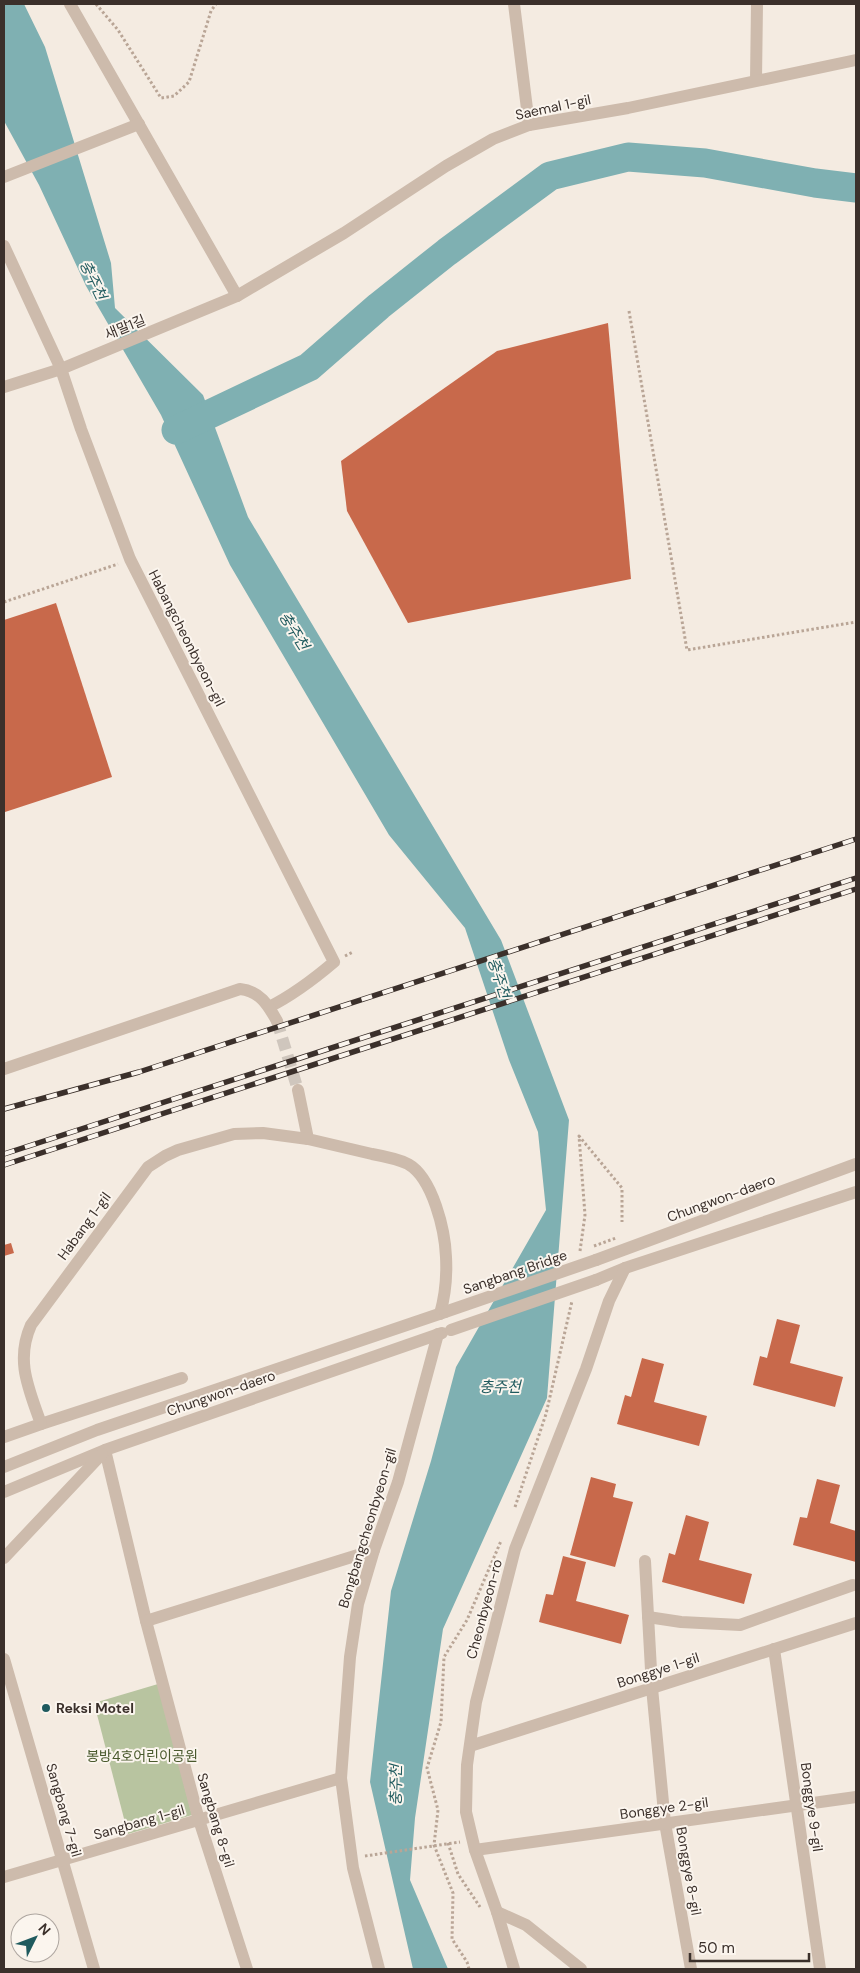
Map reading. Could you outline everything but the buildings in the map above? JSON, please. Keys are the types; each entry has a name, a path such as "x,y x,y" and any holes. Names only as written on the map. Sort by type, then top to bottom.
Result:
{"street":[{"path":"70,4 237,296"},
{"path":"514,4 529,125"},
{"path":"756,80 757,4"},
{"name":"Saemal 1-gil","path":"200,313 237,296 344,233 446,166 493,139 529,125 628,108 856,60"},
{"path":"4,177 138,124"},
{"name":"Habangcheonbyeon-gil","path":"4,246 62,369 84,438 130,559 334,962 300,988 270,1007"},
{"name":"새말1길","path":"4,387 62,369 200,313"},
{"path":"4,1069 240,989 257,994 270,1007 277,1021"},
{"path":"298,1090 308,1139"},
{"name":"Habang 1-gil","path":"41,1424 23,1366 25,1338 31,1325 148,1166 178,1150 234,1134 263,1133 308,1139 383,1156 408,1164 420,1175 432,1194 443,1230 446,1257 442,1313"},
{"name":"Chungwon-daero","path":"596,1260 856,1164"},
{"path":"626,1268 856,1192"},
{"name":"Sangbang Bridge","path":"442,1313 596,1260"},
{"name":"Chungwon-daero","path":"4,1492 105,1450 626,1268"},
{"name":"Cheonbyeon-ro","path":"514,1969 474,1845 466,1812 467,1765 476,1702 515,1549 586,1369 609,1301 626,1268"},
{"name":"Chungwon-daero","path":"4,1467 96,1430 442,1313"},
{"name":"Bongbangcheonbyeon-gil","path":"379,1969 353,1868 341,1778 350,1657 358,1604 374,1550 398,1482 438,1334"},
{"path":"4,1437 182,1378"},
{"path":"4,1558 105,1450"},
{"name":"Sangbang 8-gil","path":"105,1450 146,1621 199,1820 247,1969"},
{"path":"4,1496 19,1486"},
{"path":"146,1621 374,1550"},
{"name":"Bonggye 8-gil","path":"645,1562 652,1688 665,1823 691,1969"},
{"path":"648,1616 681,1622 740,1625 852,1585"},
{"name":"Bonggye 1-gil","path":"470,1746 856,1623"},
{"name":"Bonggye 9-gil","path":"774,1649 820,1969"},
{"name":"Sangbang 7-gil","path":"4,1659 94,1969"},
{"name":"Sangbang 1-gil","path":"4,1877 341,1778"},
{"name":"Bonggye 2-gil","path":"474,1845 665,1823 856,1797"},
{"path":"497,1912 526,1925 581,1969"}],"path":[{"path":"96,4 118,30 161,98 174,96 189,82 216,4"},
{"path":"629,311 687,650 856,622"},
{"path":"4,602 85,576 130,559"},
{"path":"379,1854 448,1843 474,1845"},
{"path":"448,1843 458,1874 476,1903 485,1913 497,1912"}],"green space":[{"name":"봉방4호어린이공원","path":"158,1684 192,1815 128,1834 94,1703"}],"water":[{"name":"충주천","path":"4,4 24,4 45,47 111,263 115,308 203,395 248,517 501,940 569,1120 547,1398 443,1629 415,1818 410,1880 448,1969 413,1969 370,1782 391,1591 431,1461 456,1367 546,1210 538,1132 509,1060 465,928 389,835 230,565 161,415 86,286 39,185 4,121"}],"waterway":[{"path":"176,430 309,367 379,306 447,252 550,176 628,157 705,163 815,183 856,188"}],"tunnel":[{"path":"277,1021 298,1090"}],"railway":[{"path":"4,1109 139,1072 856,839"},
{"path":"4,1154 856,878"},
{"path":"4,1165 856,889"}],"place":[{"name":"Reksi Motel","path":"46,1708"}]}
